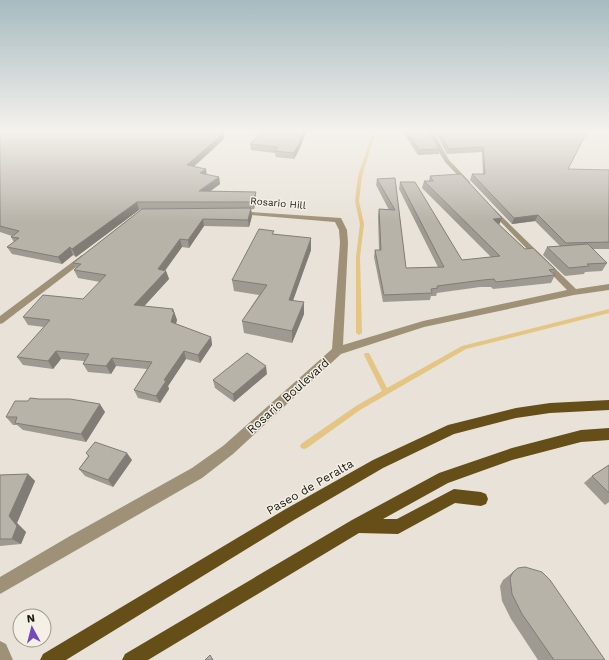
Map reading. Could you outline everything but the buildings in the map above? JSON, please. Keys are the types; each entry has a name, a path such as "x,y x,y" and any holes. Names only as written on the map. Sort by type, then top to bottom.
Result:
{"main road":[{"name":"Paseo de Peralta","path":"49,660 365,472 452,429 522,412 550,408 609,404"},
{"path":"132,660 357,525 444,478 512,454 581,436 609,434"},
{"path":"357,525 398,527 454,496 481,499"}],"street":[{"path":"447,161 474,190"},
{"path":"484,202 574,292"},
{"name":"Rosario Hill","path":"227,212 250,212 338,220 343,230 344,244 337,351"},
{"path":"0,321 93,251"},
{"name":"Rosario Boulevard","path":"0,586 75,541 197,473 228,450 337,351 423,324 574,292 609,287"},
{"path":"0,650 4,660"}],"waterway":[{"path":"359,333 358,257 362,224 357,201 360,176 365,161"},
{"path":"386,392 464,347 609,311"},
{"path":"367,355 386,392"},
{"path":"304,446 358,408 386,392"}]}
